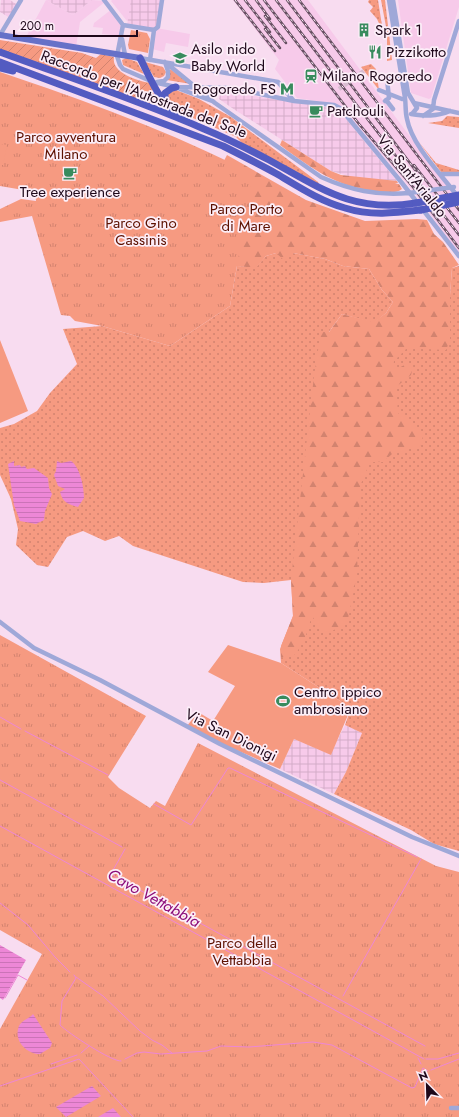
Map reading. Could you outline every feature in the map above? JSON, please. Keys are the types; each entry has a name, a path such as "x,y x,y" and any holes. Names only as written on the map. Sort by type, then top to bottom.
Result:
{"highway":[{"name":"Raccordo per l'Autostrada del Sole","path":"0,52 187,122 242,146 342,199 363,204 386,206 416,203 459,195"},
{"path":"140,58 165,103 179,115 231,137 242,146"},
{"path":"0,62 35,75"},
{"path":"0,68 35,75"},
{"name":"Raccordo per l'Autostrada del Sole","path":"35,75 223,146 251,159 303,190 346,209 387,214 421,210 459,202"},
{"path":"165,103 165,93 169,89 176,87"}],"main road":[{"path":"0,35 140,58"}],"street":[{"path":"0,35 21,0"},
{"path":"104,0 123,25 122,39 118,54 119,63 123,69 153,82 176,87 216,103"},
{"path":"150,60 154,30 158,27 162,0"},
{"path":"389,0 405,98 405,111 415,141 459,198"},
{"path":"393,0 408,93 417,108 412,114"},
{"path":"423,116 430,113 433,108 434,100 459,21"},
{"path":"123,25 154,30"},
{"path":"122,39 125,55"},
{"path":"140,58 278,82 284,87 287,95 294,101"},
{"path":"153,82 164,80 168,77 165,62"},
{"path":"165,62 216,103 311,170 338,185 374,193 409,193 456,187"},
{"path":"393,109 385,101 389,98 387,79 398,77"},
{"path":"176,87 231,88 294,101"},
{"path":"272,96 281,94 284,87"},
{"path":"379,90 402,99"},
{"name":"Via Sant'Arialdo","path":"294,101 334,105 345,113 459,256"},
{"path":"405,105 410,102 459,113"},
{"path":"405,111 423,116 440,115 450,111"},
{"path":"441,174 459,174"},
{"name":"Via San Dionigi","path":"0,622 34,648 100,680 220,744 412,836 459,856"},
{"path":"451,1108 459,1108"}],"shaded area":[{"path":"1,0 10,0 18,5 10,18 0,12"},
{"path":"46,0 73,15 92,0 106,1 80,22 76,47 25,39"},
{"path":"46,0 92,0 73,15"},
{"path":"131,0 162,0 158,27 154,30 127,25"},
{"path":"132,0 127,21 111,1"},
{"path":"233,0 308,0 459,202 459,253 412,190 343,108 337,104 297,98 275,69 279,60"},
{"path":"398,0 459,0 459,7 431,98 429,99 411,93"},
{"path":"112,9 121,20 123,36 102,34 103,28 93,27 94,23"},
{"path":"156,28 190,34 188,47 166,43 164,52 152,49"},
{"path":"221,91 338,109 397,181 352,177 331,171 219,99"},
{"path":"14,461 14,466 25,466 27,469 34,468 48,478 49,488 52,494 45,511 44,520 36,524 20,521 14,505 8,464"},
{"path":"57,461 61,463 71,461 79,472 84,498 78,507 66,502 61,496 60,492 65,489 58,486 54,475"},
{"path":"345,725 362,733 346,772 334,794 280,769 294,739 330,754"},
{"path":"0,945 26,960 3,1000 0,998"},
{"path":"33,1014 52,1043 50,1048 40,1054 30,1052 22,1046 18,1037 20,1024"},
{"path":"92,1086 101,1096 66,1117 56,1107"},
{"path":"113,1108 121,1117 98,1117"}],"green space":[{"path":"369,0 378,0 383,32 377,19 370,11 373,7 368,2"},
{"path":"381,0 385,0 392,60 387,61 387,32"},
{"path":"131,30 147,33 150,39 148,53 129,49 128,45"},
{"path":"0,40 82,53 96,58 101,54 114,57 114,63 121,72 133,78 150,83 155,98 150,104 0,49"},
{"path":"126,58 137,62 144,74 123,65 122,60"},
{"path":"145,62 163,67 166,72 164,76 160,78 154,77"},
{"path":"371,64 376,69 379,90 361,67"},
{"path":"170,69 191,84 167,80"},
{"name":"Parco Gino Cassinis","path":"0,72 128,118 191,144 253,174 230,306 170,346 102,326 75,321 70,316 61,315 32,216 0,222 0,209 21,199 36,201 35,192 0,186"},
{"path":"176,90 199,99 231,117 318,182 320,186 243,144 236,137 175,109 167,100 168,93"},
{"path":"447,116 459,117 459,128 428,123 442,121"},
{"path":"282,140 331,171 341,175 397,181 398,183 395,184 399,184 402,189 394,192 378,192 363,190 337,181 314,169 280,145"},
{"path":"418,141 436,163 459,170 459,172 441,172"},
{"path":"0,144 7,145 3,165 0,165"},
{"name":"Parco Porto di Mare","path":"227,155 306,200 365,221 427,220 434,234 443,242 459,265 452,268 450,295 450,340 446,350 407,348 394,361 393,369 397,369 408,363 413,367 411,375 396,387 398,413 415,426 423,436 420,446 392,454 383,462 370,462 360,486 357,575 348,619 342,627 331,631 323,631 312,616 306,635 296,654 287,658 281,657 281,646 293,616 291,580 314,376 321,332 329,332 342,314 374,322 386,313 393,302 382,290 369,269 343,266 325,259 293,253 284,260 276,253 266,256 256,268 237,266 224,261 213,182"},
{"path":"276,253 293,253 325,259 343,266 369,269 382,290 393,302 386,313 374,323 342,314 320,344 450,295 452,268 459,266 459,851 434,844 411,830 334,794 346,772 362,733 345,725 351,708 281,663 280,649 293,616 291,580 264,583 243,582 133,546 119,536 105,541 83,531 67,537 48,567 37,565 16,545 18,529 11,499 0,475 0,428 14,424 37,411 50,393 77,364 63,329 102,326 170,346 230,306 237,266 256,267 266,256"},
{"path":"0,340 28,411 0,423"},
{"name":"Parco della Vettabbia","path":"0,635 146,716 108,777 119,788 150,808 156,801 165,806 198,743 436,866 459,872 459,1117 0,1117 0,1029 42,954 0,930"},
{"name":"Centro ippico ambrosiano","path":"228,645 281,663 351,708 331,755 294,739 280,769 220,743 187,726 198,712 213,721 235,686 208,672"}],"waterway":[{"path":"0,717 21,729"},
{"path":"25,731 108,775"},
{"path":"154,804 191,825 228,768 230,768 417,857"},
{"path":"0,780 122,847"},
{"name":"Cavo Vettabbia","path":"0,826 424,1059"},
{"path":"125,849 112,872 114,876 425,1046"},
{"path":"343,996 421,859"},
{"path":"0,903 28,925 70,972"},
{"path":"5,998 18,975 27,980"},
{"path":"74,975 76,978 62,1001 60,1025 80,1040 100,1052 121,1061"},
{"path":"76,977 103,996 140,1031 172,1053"},
{"path":"125,1059 137,1053 144,1052 161,1054 207,1051 221,1046 249,1047 313,1042 332,1045 412,1088 415,1087 423,1068 428,1071"},
{"path":"81,1053 89,1046"},
{"name":"Cavo Vettabbia","path":"426,1059 438,1059 459,1053"},
{"path":"51,1064 77,1055"},
{"name":"Cavo Vettabbia","path":"418,1058 421,1064"},
{"path":"0,1086 79,1059 133,1117"},
{"path":"431,1070 459,1059"}],"tunnel":[{"path":"339,89 364,71"}],"railway":[{"path":"235,0 275,51"},
{"path":"245,0 270,32"},
{"path":"256,0 270,19"},
{"path":"264,0 359,124 413,187 459,248"},
{"path":"276,0 409,173"},
{"path":"287,0 416,171"},
{"path":"299,0 459,210"},
{"path":"265,16 286,43"},
{"path":"265,29 280,48"},
{"path":"414,165 459,223"},
{"path":"408,168 459,235"}],"place":[{"name":"Spark 1","path":"364,30"},
{"name":"Pizzikotto","path":"375,52"},
{"name":"Asilo nido Baby World","path":"180,58"},
{"name":"Milano Rogoredo","path":"311,76"},
{"name":"Rogoredo FS","path":"287,89"},
{"name":"Patchouli","path":"316,111"},
{"name":"Tree experience","path":"70,173"},
{"name":"Centro ippico ambrosiano","path":"283,701"}],"park label":[{"name":"Parco avventura Milano","path":"66,146"}]}
